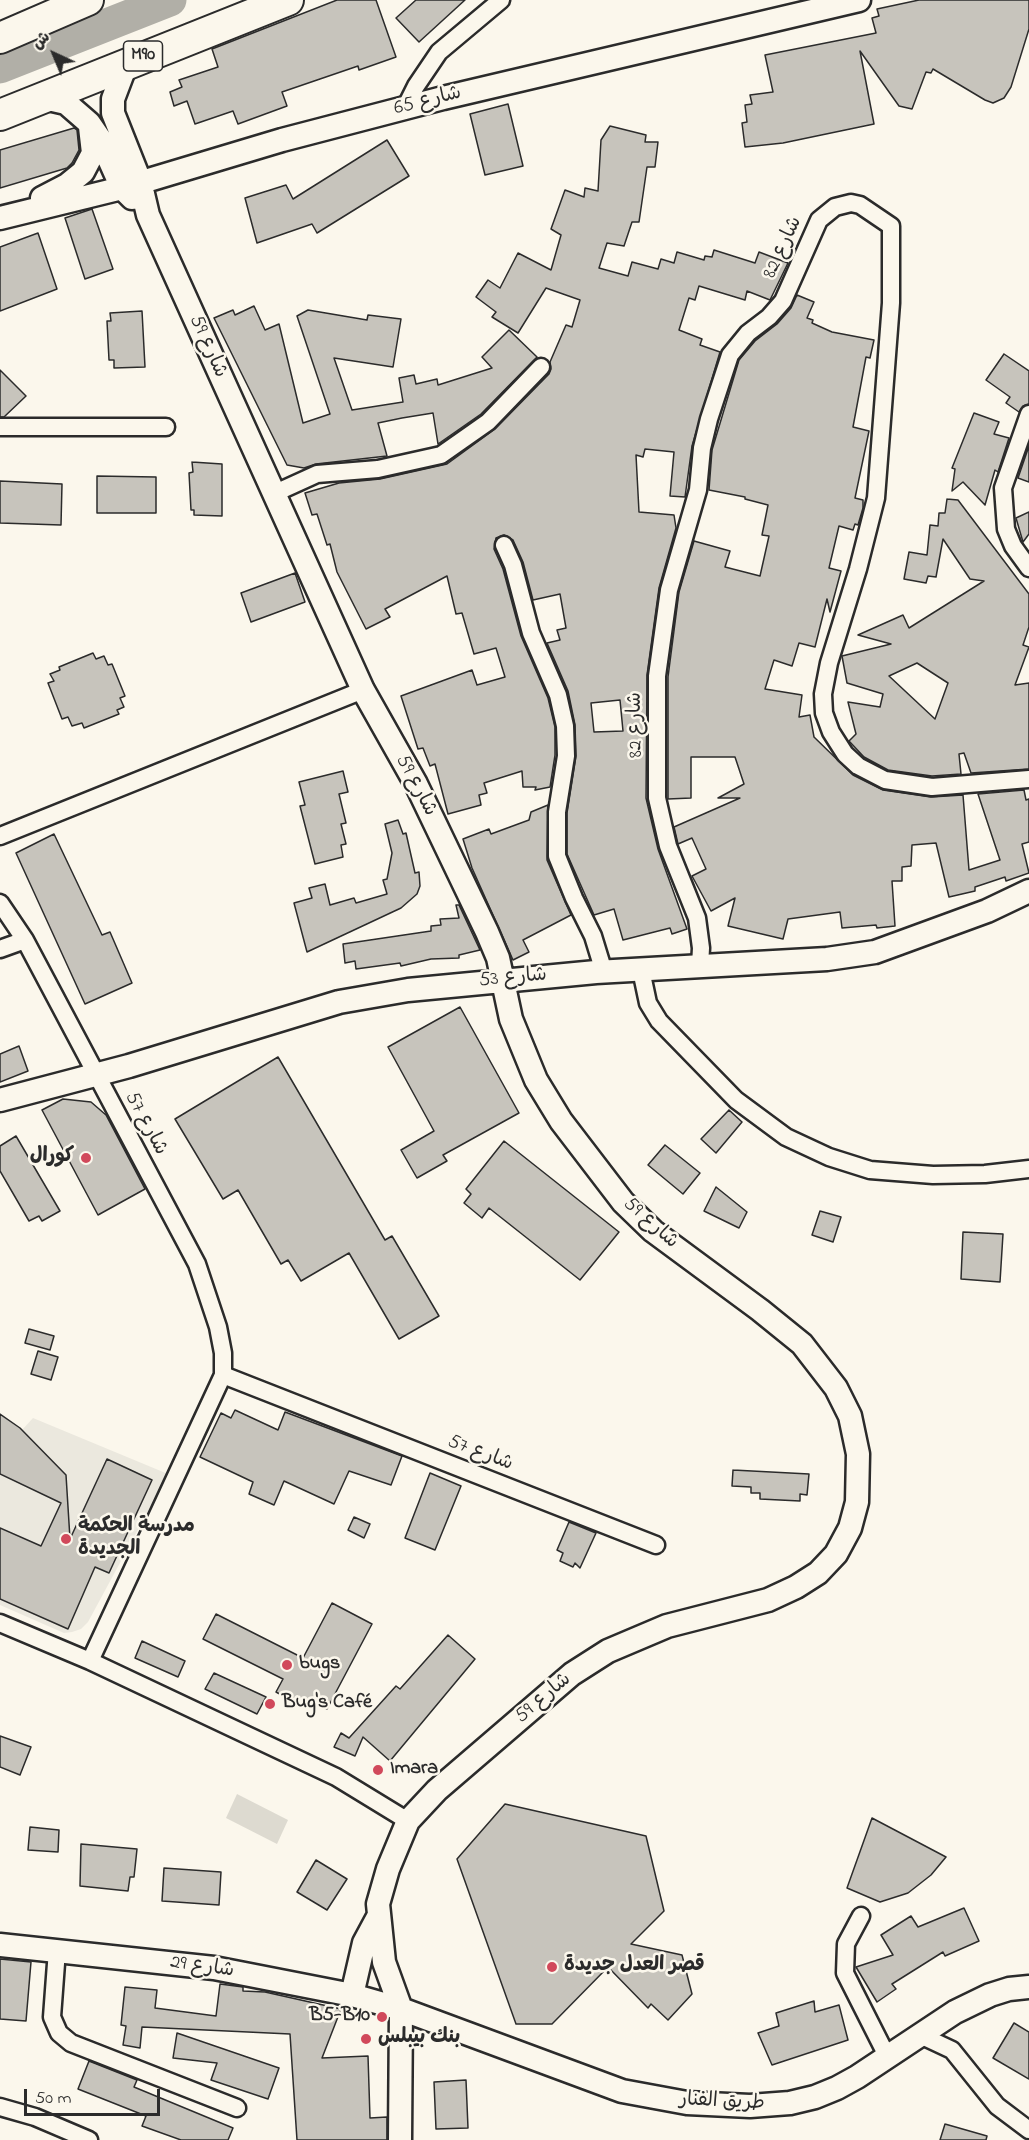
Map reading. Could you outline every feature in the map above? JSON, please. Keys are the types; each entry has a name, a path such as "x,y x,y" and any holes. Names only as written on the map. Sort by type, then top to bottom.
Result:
{"highway":[{"path":"4,33 88,0"},
{"name":"M90","path":"0,115 127,62 288,0"}],"street":[{"path":"405,108 416,86 439,52 501,0"},
{"name":"شارع 65","path":"8,215 131,184 405,108 859,0"},
{"path":"127,62 113,99 113,113 131,184"},
{"path":"44,98 66,103 89,123 131,184"},
{"path":"8,215 67,185 83,172 93,153 89,123"},
{"name":"شارع 59","path":"131,184 148,215 363,690 416,784 487,932 498,958 511,1019 536,1080 561,1121 624,1202 653,1231 802,1344 836,1389 850,1416 858,1454 857,1502 850,1528 836,1554 818,1573 796,1587 768,1600 668,1626 608,1650 572,1674 437,1790 408,1821 388,1869 378,1904 384,1962 401,2009"},
{"name":"شارع 82","path":"700,966 701,948 697,918 668,846 657,798 657,676 669,590 698,490 702,447 709,419 730,355 748,333 769,317 783,301 819,220 836,207 851,203 860,205 891,226 891,291 876,498 855,580 828,663 823,694 824,713 831,732 845,754 858,766 885,780 932,787 1029,779"},
{"path":"273,494 317,474 378,469 441,455 488,422 542,367"},
{"path":"1029,414 1003,488 1005,529 1013,546 1029,568"},
{"path":"0,428 166,427"},
{"path":"504,545 513,565 531,633 558,695 565,726 566,756 557,812 557,856 593,936 604,972"},
{"path":"0,836 363,690"},
{"name":"شارع 53","path":"0,1100 339,1002 446,984 827,959 875,952 987,911 1029,891"},
{"name":"شارع 57","path":"0,903 25,940 197,1264 218,1327 223,1376 656,1545"},
{"path":"0,949 25,940"},
{"path":"641,970 648,1003 659,1021 736,1101 786,1137 829,1157 870,1170 933,1175 985,1174 1029,1169"},
{"path":"90,1660 223,1376"},
{"path":"0,1623 90,1660 336,1777 408,1821"},
{"path":"861,1916 846,1944 845,1973 888,2058"},
{"path":"352,1995 364,1943 378,1917"},
{"name":"شارع 29","path":"0,1945 214,1968 352,1995 401,2009"},
{"path":"57,1950 52,2017 59,2033 71,2043 237,2108"},
{"name":"طريق الفنار","path":"401,2009 622,2091 687,2103 769,2107 815,2097 837,2088 888,2058 955,2012 990,1995 1009,1989 1029,1987"},
{"path":"400,2140 401,2009"},
{"path":"920,2035 952,2050 997,2106 1029,2130"},
{"path":"0,2107 35,2117 89,2140"}],"shaded area":[{"name":"مدرسة الحكمة الجديدة","path":"33,1418 168,1474 88,1622 81,1629 72,1632 64,1633 0,1605 0,1454"},
{"path":"237,1794 288,1820 277,1844 226,1818"}],"building":[{"path":"337,0 376,0 396,57 359,70 358,66 282,92 287,106 238,124 233,111 195,124 187,101 174,106 170,92 182,87 179,80 218,67 212,49"},
{"path":"416,0 465,0 419,42 396,18"},
{"path":"919,0 1029,0 1029,29 1011,87 1004,98 993,103 985,100 933,69 931,73 926,72 912,109 899,106 860,51 874,124 783,143 745,147 742,123 747,122 745,105 752,104 750,95 773,92 765,55 876,33 872,18 879,16 877,9"},
{"path":"508,104 523,166 485,175 470,114"},
{"path":"610,126 646,135 645,142 658,142 655,167 647,167 639,222 632,222 624,246 607,243 599,268 628,276 632,262 658,269 661,259 674,263 677,252 704,260 705,256 712,257 714,250 755,263 759,252 788,263 770,300 747,291 745,300 699,286 695,300 689,298 679,330 702,339 700,345 720,352 692,446 685,497 670,496 674,452 645,449 643,457 636,455 639,512 674,515 676,528 659,588 647,675 646,798 658,849 687,929 672,934 670,928 623,940 614,909 594,915 567,854 567,813 576,756 575,725 568,691 547,643 560,640 557,630 566,628 560,594 533,600 523,562 513,540 504,535 496,538 494,549 503,569 521,636 548,698 555,727 555,755 550,787 535,790 536,787 523,787 522,771 484,783 487,793 479,795 481,805 448,814 435,764 430,766 423,748 418,749 401,696 472,670 477,685 505,677 496,648 474,654 462,613 456,614 447,576 385,609 390,617 366,629 337,572 330,544 327,545 317,514 312,515 305,493 339,483 380,479 447,464 495,429 549,374 550,362 566,325 572,327 580,300 546,288 518,333 492,317 496,312 476,297 488,280 500,288 518,253 551,270 561,235 551,229 565,190 584,197 585,188 598,191 601,140","holes":["620,700 623,731 594,732 591,703"]},
{"path":"74,128 77,130 79,150 67,168 0,188 0,150"},
{"path":"387,140 409,176 317,233 312,224 257,243 245,198 286,185 293,199"},
{"path":"92,209 113,269 85,279 65,218"},
{"path":"38,233 57,289 0,311 0,247"},
{"path":"797,295 814,302 807,318 813,320 812,323 832,332 874,340 870,358 866,357 853,427 869,431 855,498 863,500 863,508 858,525 855,524 853,530 839,526 829,568 841,571 830,612 827,599 815,647 799,643 792,666 774,660 765,689 802,695 799,717 810,715 814,737 853,775 883,790 931,797 963,795 969,870 1000,860 978,794 1024,790 1026,800 1029,799 1029,842 1022,844 1029,873 1006,881 1005,877 975,887 975,891 949,897 936,843 912,845 911,866 902,867 902,881 892,881 895,926 842,928 840,912 788,919 783,939 728,926 735,898 711,911 692,876 706,869 692,838 678,844 674,827 740,798 718,798 744,784 735,757 691,757 691,798 668,799 668,677 679,592 694,541 730,551 725,567 760,576 769,536 762,535 768,505 745,499 745,497 709,490 712,450 739,360 755,341 777,324 791,308"},
{"path":"254,306 265,330 279,324 303,423 330,414 297,316 308,310 367,320 368,315 401,319 393,367 334,358 352,410 403,402 399,378 414,375 416,384 437,379 438,385 492,368 482,357 509,330 537,357 481,414 438,444 433,413 378,423 387,456 316,464 304,468 287,465 214,318 233,310 235,315"},
{"path":"142,311 145,367 114,368 114,360 109,360 107,321 111,321 110,313"},
{"path":"1004,354 1029,371 1029,404 1023,406 1019,412 1006,403 1010,397 986,380"},
{"path":"0,370 26,396 4,417 0,417"},
{"path":"974,413 999,422 994,434 1009,438 998,472 995,470 985,505 963,482 952,491 955,469 952,468"},
{"path":"1029,446 1029,482 1018,478"},
{"path":"192,462 222,464 222,516 194,515 194,510 191,510 189,473 193,472"},
{"path":"97,476 156,477 156,513 97,513"},
{"path":"0,481 62,484 61,525 0,523"},
{"path":"947,499 958,500 1029,594 1029,627 1023,645 1029,647 1015,685 1029,683 1029,769 971,773 964,753 959,754 961,774 932,776 888,770 864,757 849,741 856,734 848,702 880,707 883,694 847,683 842,656 891,644 858,635 903,615 909,628 984,581 970,579 943,539 936,577 928,576 926,583 904,579 909,552 927,555 930,525 938,526 939,513 945,513","holes":["917,663 948,683 935,719 889,676"]},
{"path":"1029,512 1029,534 1023,542 1016,518"},
{"path":"295,573 305,602 251,622 241,593"},
{"path":"93,653 96,659 104,656 108,665 112,664 125,696 120,698 124,707 117,710 119,714 84,728 82,723 72,726 68,717 62,719 48,683 54,681 50,674 60,670 59,667"},
{"path":"343,771 348,792 339,794 346,823 341,824 346,844 341,845 343,857 315,864 300,806 305,805 299,782"},
{"path":"548,805 547,860 571,915 523,940 529,952 513,960 472,868 463,839 489,829 491,834 529,820 531,812"},
{"path":"398,820 403,834 406,833 415,873 419,872 420,886 417,894 401,908 307,952 294,903 312,898 309,888 325,884 330,905 354,898 356,903 387,894 383,880 387,879 392,853 385,824"},
{"path":"54,834 102,935 110,932 132,983 85,1004 16,853"},
{"path":"456,905 459,905 480,950 459,955 459,958 431,959 401,966 400,963 356,969 355,961 345,963 343,944 431,931 431,926 441,925 440,919 459,918"},
{"path":"460,1007 519,1113 443,1155 447,1161 417,1178 401,1150 434,1131 388,1047"},
{"path":"19,1046 28,1071 0,1082 0,1054"},
{"path":"278,1057 385,1240 392,1236 439,1316 399,1339 349,1253 301,1281 288,1260 281,1264 238,1190 223,1199 175,1119"},
{"path":"63,1099 91,1102 106,1115 145,1189 98,1215 42,1110"},
{"path":"729,1110 742,1122 716,1153 701,1139"},
{"path":"16,1136 60,1211 42,1221 39,1216 29,1221 0,1171 0,1146"},
{"path":"504,1141 619,1232 580,1280 489,1208 482,1218 464,1203 471,1194 466,1189"},
{"path":"665,1145 700,1173 683,1194 648,1165"},
{"path":"716,1187 747,1212 739,1228 704,1211"},
{"path":"820,1211 841,1217 833,1242 812,1235"},
{"path":"963,1232 1003,1234 1000,1282 961,1279"},
{"path":"29,1329 54,1336 50,1350 25,1343"},
{"path":"38,1351 58,1357 51,1380 31,1374"},
{"path":"235,1410 278,1430 285,1412 402,1456 391,1485 349,1471 334,1504 284,1481 274,1505 249,1494 253,1482 200,1457 221,1413 231,1418"},
{"name":"مدرسة الحكمة الجديدة","path":"0,1414 20,1428 66,1475 70,1539 107,1459 152,1480 109,1573 95,1567 68,1629 0,1599 0,1528 41,1546 61,1503 0,1474"},
{"path":"733,1470 809,1474 807,1495 800,1494 800,1501 760,1499 760,1493 751,1493 751,1487 732,1486"},
{"path":"430,1473 461,1486 435,1550 405,1538"},
{"path":"354,1517 370,1524 364,1538 348,1530"},
{"path":"569,1522 596,1533 580,1568 575,1563 573,1567 560,1561 563,1553 557,1550"},
{"path":"332,1603 372,1624 327,1709 309,1700 305,1708 276,1692 283,1679 203,1639 216,1614 303,1658"},
{"path":"448,1635 475,1659 390,1761 363,1737 355,1756 334,1747 341,1733 349,1738 396,1686 400,1689"},
{"path":"142,1641 185,1661 178,1677 135,1658"},
{"path":"214,1673 266,1697 257,1714 205,1689"},
{"path":"0,1736 31,1747 20,1775 0,1767"},
{"name":"قصر العدل جديدة","path":"505,1804 646,1836 664,1911 631,1944 682,1955 692,1994 668,2020 651,2004 648,2008 608,1967 552,2024 516,2024 457,1859"},
{"path":"872,1818 946,1857 931,1875 908,1893 880,1902 847,1888"},
{"path":"30,1827 59,1830 58,1852 28,1850"},
{"path":"81,1844 137,1849 134,1877 130,1877 128,1891 80,1886"},
{"path":"316,1860 347,1879 327,1910 297,1892"},
{"path":"164,1868 221,1872 219,1905 162,1901"},
{"path":"964,1908 979,1941 945,1956 943,1952 892,1984 896,1989 877,2002 856,1967 893,1955 881,1935 911,1916 918,1927"},
{"path":"0,1959 31,1962 26,2021 0,2019"},
{"path":"220,1984 243,1987 243,1991 265,1992 341,2009 322,2058 368,2056 370,2118 387,2117 387,2140 297,2140 290,2034 142,2027 140,2048 123,2045 126,2026 121,2025 125,1987 157,1990 155,2008 216,2016"},
{"path":"814,2001 815,2012 839,2005 848,2040 772,2065 758,2033 779,2026 776,2013"},
{"path":"1014,2023 1029,2032 1029,2079 993,2058"},
{"path":"177,2033 279,2068 268,2099 211,2080 217,2063 173,2058"},
{"path":"89,2061 137,2080 134,2087 233,2128 228,2140 181,2140 142,2126 146,2116 78,2089"},
{"path":"466,2080 468,2128 436,2129 434,2082"},
{"path":"945,2124 987,2136 986,2140 940,2140"}],"waterway":[{"path":"0,67 170,0"}],"place":[{"name":"كورال","path":"86,1158"},
{"name":"مدرسة الحكمة الجديدة","path":"66,1539"},
{"name":"bugs","path":"287,1665"},
{"name":"Bug's Café","path":"270,1704"},
{"name":"Imara","path":"378,1770"},
{"name":"قصر العدل جديدة","path":"552,1967"},
{"name":"B5-B10","path":"382,2017"},
{"name":"بنك بيبلس","path":"366,2039"}]}
